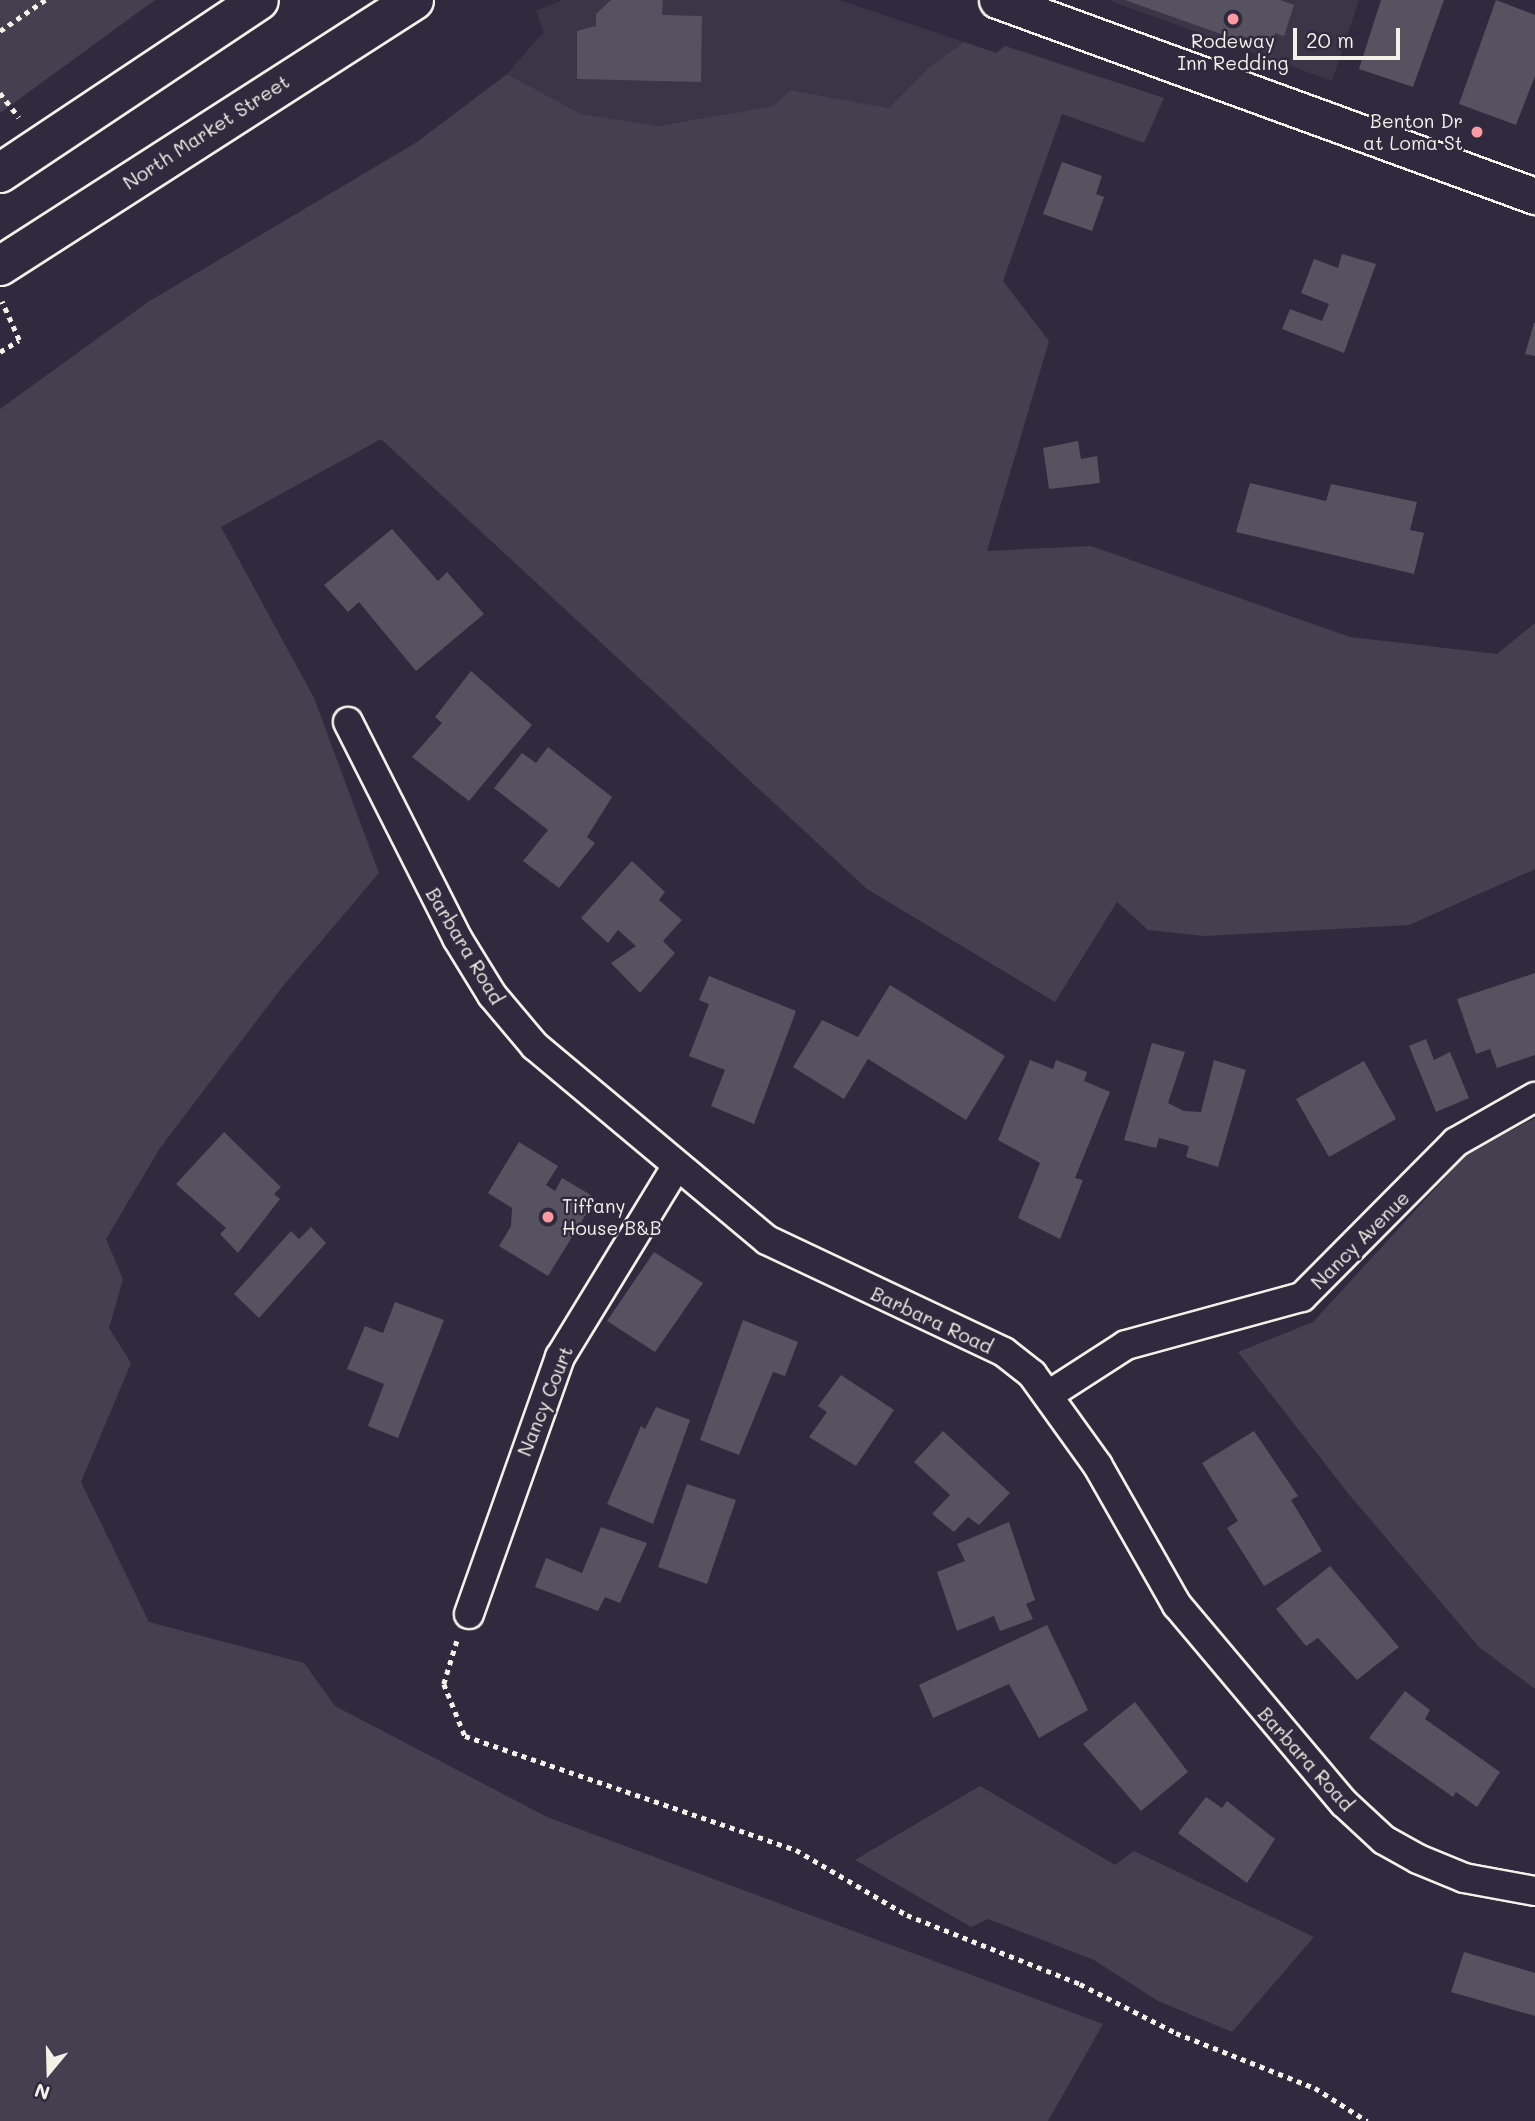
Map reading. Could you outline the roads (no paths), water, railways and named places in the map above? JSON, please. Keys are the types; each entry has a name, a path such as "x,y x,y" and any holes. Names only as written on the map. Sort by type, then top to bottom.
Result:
{"main road":[{"path":"0,173 259,0"},
{"name":"North Market Street","path":"0,266 414,0"}],"street":[{"path":"997,0 1535,196"},
{"name":"Barbara Road","path":"348,722 402,834 492,995 535,1046 676,1167 767,1240 1004,1352 1050,1394 1177,1605 1344,1803 1384,1840 1418,1859 1464,1878 1535,1891"},
{"name":"Nancy Avenue","path":"1050,1394 1126,1345 1303,1297 1456,1142 1535,1097"},
{"name":"Nancy Court","path":"469,1614 561,1357 676,1167"}],"place":[{"name":"Rodeway Inn Redding","path":"1233,19"},
{"name":"Benton Dr at Loma St","path":"1477,132"},
{"name":"Tiffany House B&B","path":"548,1217"}]}
